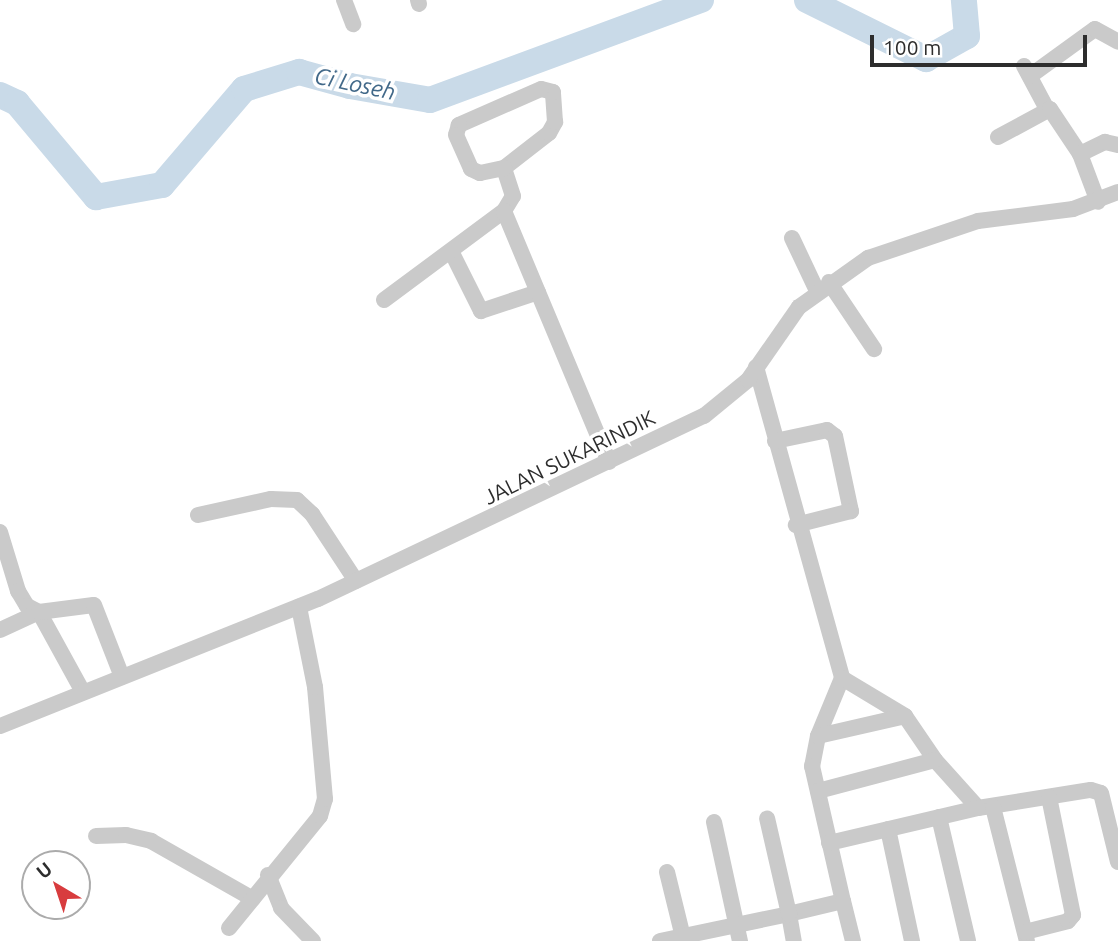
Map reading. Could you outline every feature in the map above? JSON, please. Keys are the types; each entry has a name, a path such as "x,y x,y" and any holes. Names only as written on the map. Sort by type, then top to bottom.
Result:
{"street":[{"path":"344,0 353,24"},
{"path":"1098,202 1080,154 1047,109 1027,71 1095,29 1118,42"},
{"path":"541,89 553,92 555,122 549,133 505,168 480,173 471,169 456,135 459,125 541,89"},
{"path":"998,137 1047,109"},
{"path":"1080,154 1105,142 1118,145"},
{"path":"384,300 452,253 504,211 513,196 505,168"},
{"name":"JALAN SUKARINDIK","path":"1,722 299,607 609,462 721,404 756,367 789,318 823,287 868,258 931,234 978,221 1098,202 1118,192"},
{"path":"504,211 609,462"},
{"path":"792,238 823,287 874,349"},
{"path":"452,253 481,311 538,292"},
{"path":"756,367 796,524 842,678 818,736 812,766 853,941"},
{"path":"775,441 827,430 835,436 851,511 796,524"},
{"path":"198,515 271,499 297,500 312,514 356,581"},
{"path":"0,532 18,591 27,606 38,612 83,692"},
{"path":"0,630 38,612 94,604 122,677"},
{"path":"229,928 253,899 268,875 320,816 324,799 315,687 299,607"},
{"path":"842,678 905,716 935,760 986,808 1026,936 1068,921 1073,915 1049,797"},
{"path":"818,736 905,716"},
{"path":"818,791 935,760"},
{"path":"829,843 939,817 1096,790 1104,797 1115,824 1118,862"},
{"path":"939,817 968,941"},
{"path":"767,818 794,941"},
{"path":"714,822 739,934"},
{"path":"888,829 912,941"},
{"path":"96,836 125,835 151,841 253,899"},
{"path":"667,872 683,939"},
{"path":"268,875 281,908 313,941"},
{"path":"660,941 739,934 789,914 843,901"}],"waterway":[{"name":"Ci Loseh","path":"0,95 17,103 96,197 162,185 244,89 299,72 350,86 430,100 701,0"},
{"name":"Ci Loseh","path":"807,0 926,59 967,36 964,0"}]}
